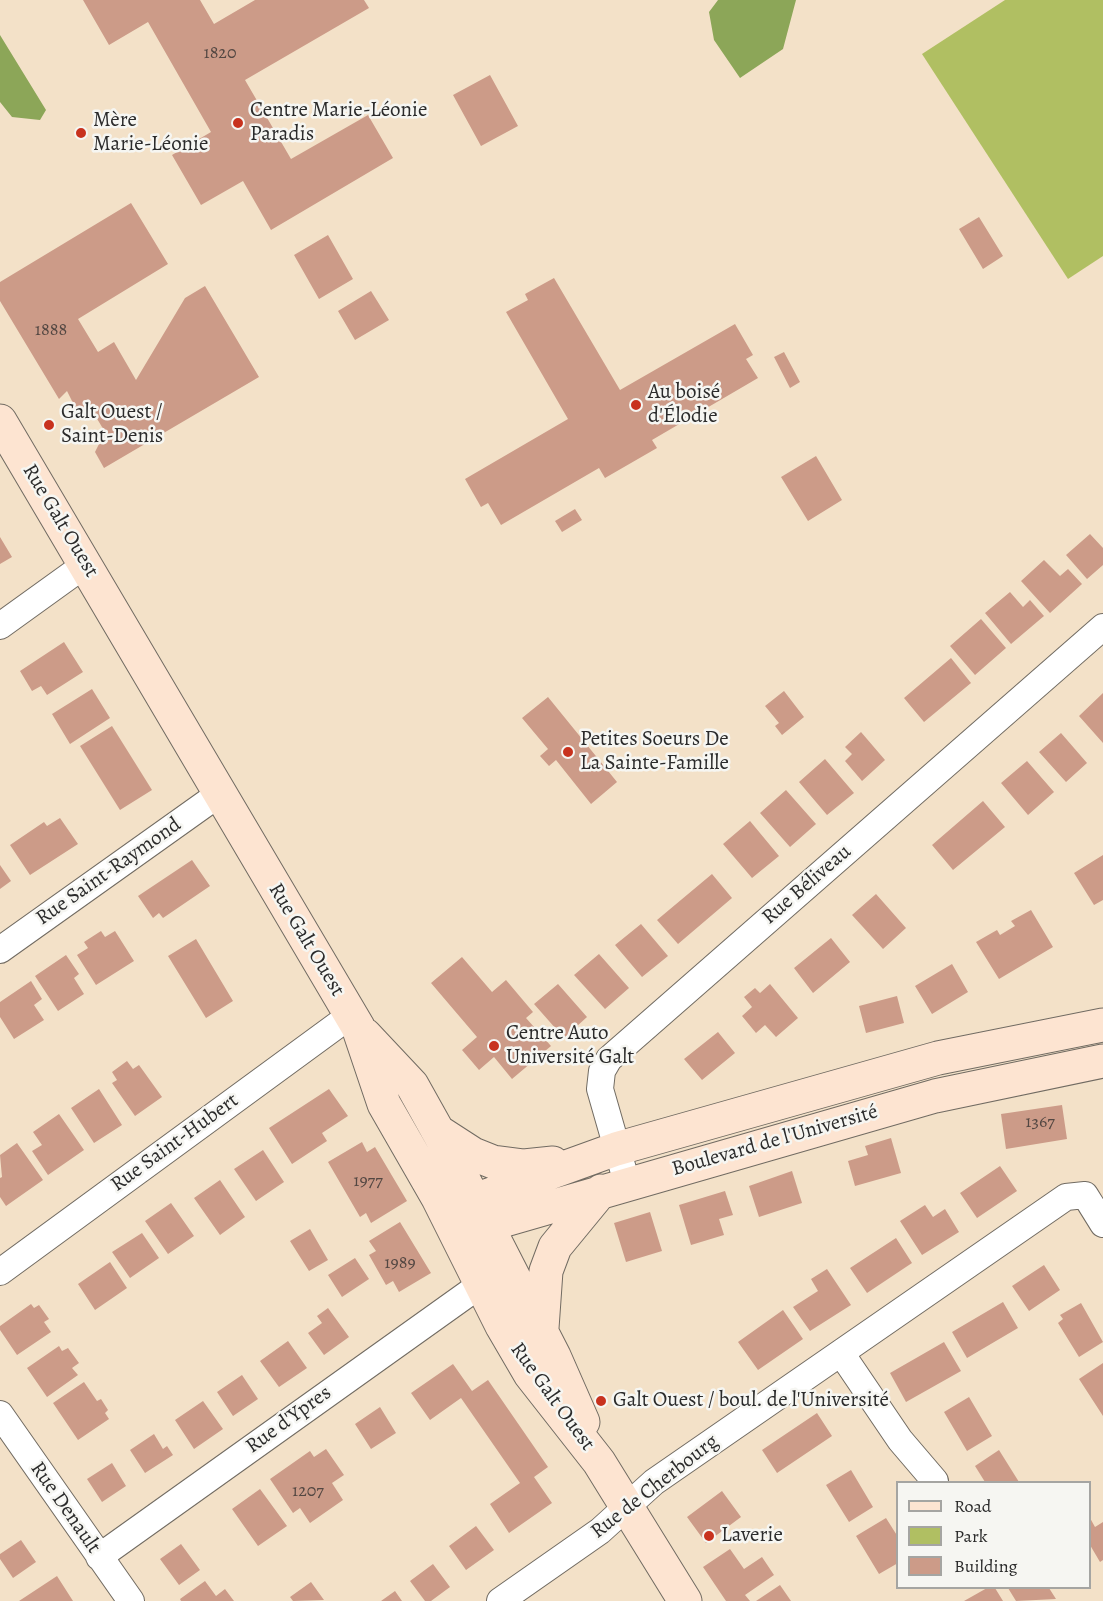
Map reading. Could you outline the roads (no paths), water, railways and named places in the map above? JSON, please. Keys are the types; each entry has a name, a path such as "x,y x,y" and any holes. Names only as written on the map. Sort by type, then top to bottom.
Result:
{"main road":[{"name":"Rue Galt Ouest","path":"0,421 354,1021 384,1104 450,1221 480,1285 530,1374 599,1462 685,1601"},
{"name":"Rue Galt Ouest","path":"354,1021 412,1085 438,1131 482,1212 542,1333 599,1462"},
{"name":"Boulevard de l'Université","path":"576,1161 938,1058 1103,1025"},
{"name":"Boulevard de l'Université","path":"482,1212 614,1187 935,1096 1103,1061"},
{"path":"438,1131 473,1154 493,1162 524,1166 576,1161"},
{"path":"450,1221 482,1212 576,1161"},
{"path":"542,1333 546,1271 555,1247 614,1187"}],"street":[{"path":"0,626 86,564"},
{"name":"Rue Béliveau","path":"614,1187 616,1149 600,1089 602,1071 609,1059 1103,627"},
{"name":"Rue Saint-Raymond","path":"0,950 219,794"},
{"name":"Rue Saint-Hubert","path":"0,1272 354,1021"},
{"name":"Rue de Cherbourg","path":"500,1601 600,1531 654,1482 1066,1197 1085,1195 1103,1224"},
{"name":"Rue d'Ypres","path":"99,1557 480,1285"},
{"path":"841,1353 900,1440 935,1481"},
{"name":"Rue Denault","path":"0,1414 131,1601"}],"place":[{"name":"Centre Marie-Léonie Paradis","path":"238,123"},
{"name":"Mère Marie-Léonie","path":"81,133"},
{"name":"Au boisé d'Élodie","path":"636,405"},
{"name":"Galt Ouest / Saint-Denis","path":"49,425"},
{"name":"Petites Soeurs De La Sainte-Famille","path":"568,752"},
{"name":"Centre Auto Université Galt","path":"494,1046"},
{"name":"Galt Ouest / boul. de l'Université","path":"601,1401"},
{"name":"Laverie","path":"709,1536"}]}
